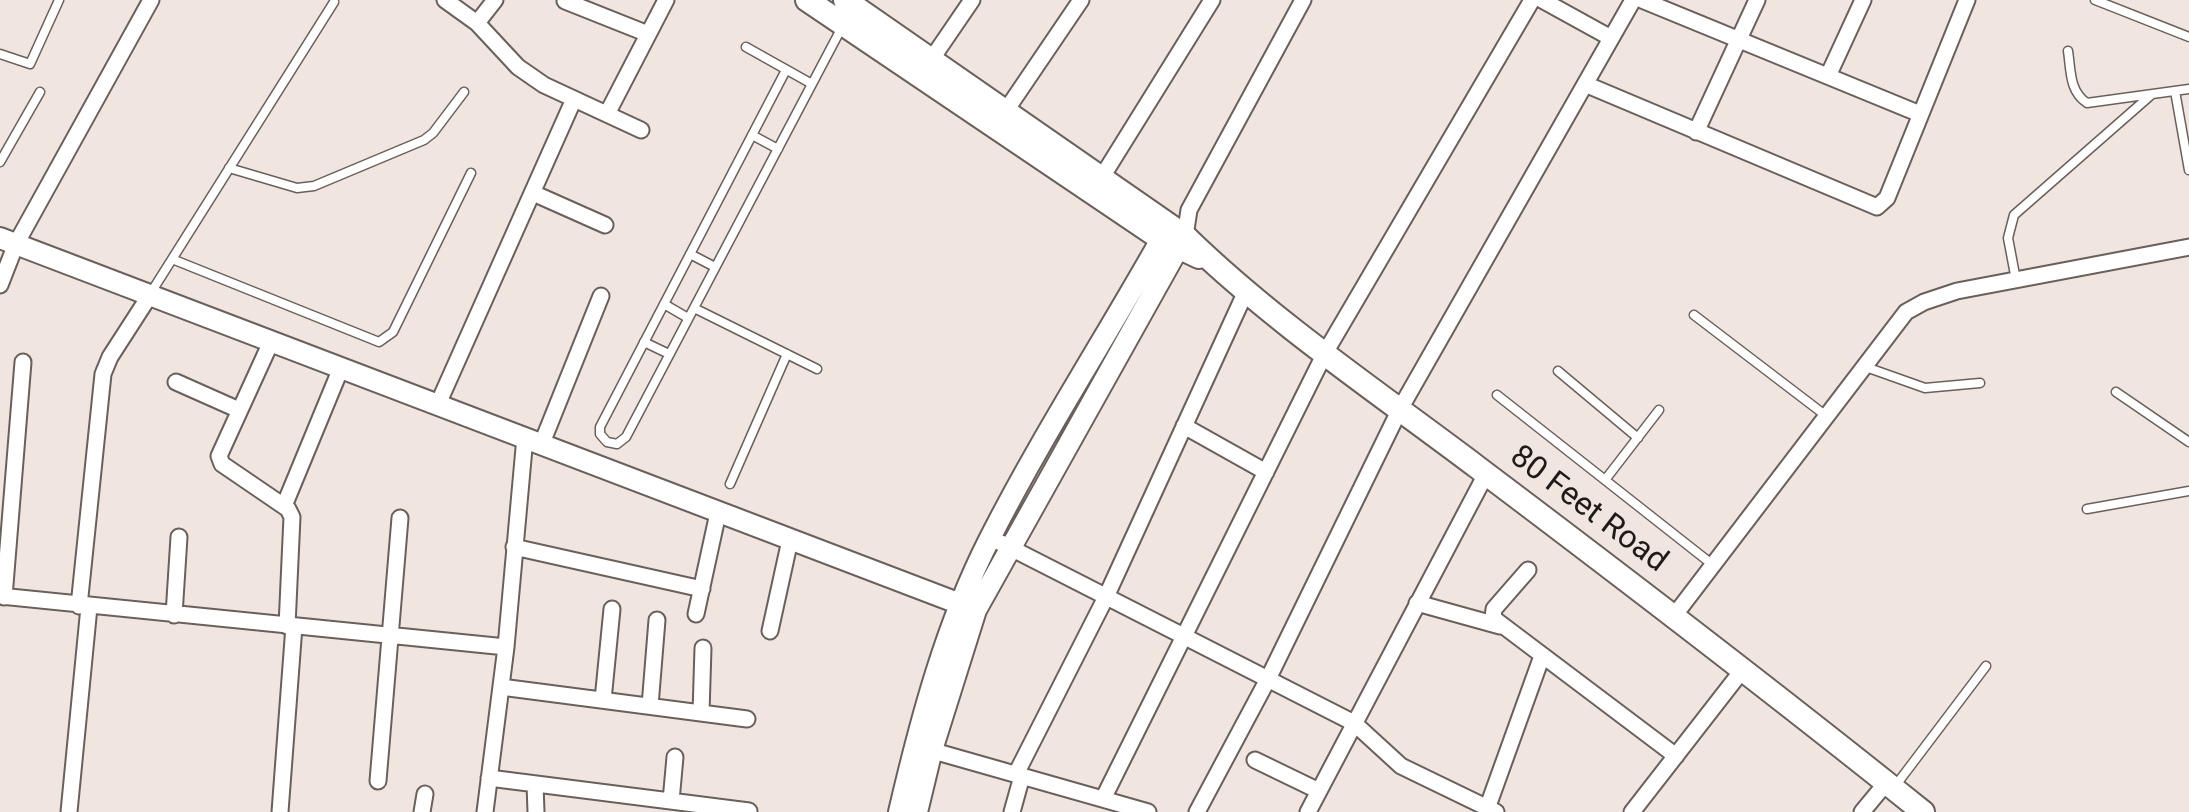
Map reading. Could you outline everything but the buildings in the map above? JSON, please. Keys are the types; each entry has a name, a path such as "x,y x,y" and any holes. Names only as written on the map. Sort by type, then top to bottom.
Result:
{"main road":[{"path":"807,0 1173,237"},
{"path":"845,0 1102,177 1173,237"},
{"name":"80 Feet Road","path":"1173,237 1212,262 1744,668 1922,812"}],"street":[{"path":"0,285 8,241 151,0"},
{"path":"445,0 478,23 518,67 544,85 641,130"},
{"path":"478,23 495,0"},
{"path":"607,114 666,0"},
{"path":"931,60 972,0"},
{"path":"1005,112 1081,0"},
{"path":"1102,177 1212,0"},
{"path":"917,812 930,688 968,608 1000,543 1303,0"},
{"path":"1103,799 1325,352 1532,0"},
{"path":"1542,0 1611,38"},
{"path":"1197,812 1268,679 1400,409 1633,0"},
{"path":"1642,0 1920,114"},
{"path":"1696,132 1756,0"},
{"path":"1828,76 1862,0"},
{"path":"1585,84 1877,206 1887,198 1967,0"},
{"path":"565,1 648,34"},
{"path":"438,404 574,98"},
{"path":"533,193 605,225"},
{"path":"8,241 968,608"},
{"path":"1674,616 1906,312 1958,292 2188,251"},
{"path":"1012,812 1019,775 1106,597 1247,289"},
{"path":"69,812 103,374 150,295"},
{"path":"485,812 514,548 533,440 601,296"},
{"path":"271,342 219,456 222,464 284,506 292,517 280,812"},
{"path":"23,362 2,597 506,646"},
{"path":"284,506 340,368"},
{"path":"176,382 239,410"},
{"path":"1184,426 1266,472"},
{"path":"1308,812 1486,474"},
{"path":"696,614 718,513"},
{"path":"378,781 400,518"},
{"path":"174,615 179,537"},
{"path":"770,631 790,540"},
{"path":"1000,543 1354,723 1401,766 1492,809 1542,656"},
{"path":"514,548 702,590"},
{"path":"1528,570 1494,609 1494,618 1676,756"},
{"path":"1418,604 1504,627"},
{"path":"603,700 612,609"},
{"path":"650,706 657,620"},
{"path":"701,713 703,648"},
{"path":"1632,812 1744,668"},
{"path":"501,687 748,719"},
{"path":"923,748 1148,812"},
{"path":"899,812 923,748"},
{"path":"672,801 675,757"},
{"path":"1256,760 1319,791"},
{"path":"490,778 709,809 749,811"},
{"path":"536,784 536,812"},
{"path":"1862,812 1890,785"},
{"path":"422,812 425,794"}],"lane":[{"path":"0,54 30,64 59,0"},
{"path":"2094,0 2189,38"},
{"path":"150,295 334,2"},
{"path":"606,468 617,444 626,438 843,25"},
{"path":"746,48 812,84"},
{"path":"2068,52 2073,85 2078,97 2087,102 2189,89"},
{"path":"617,444 607,442 600,427 786,70"},
{"path":"2175,91 2189,170"},
{"path":"0,162 40,92"},
{"path":"229,168 296,188 314,186 424,140 464,92"},
{"path":"2016,280 2008,238 2014,215 2151,95"},
{"path":"752,135 778,149"},
{"path":"172,258 379,342 393,332 471,173"},
{"path":"690,254 716,268"},
{"path":"664,304 688,318"},
{"path":"694,308 818,369"},
{"path":"1694,315 1826,416"},
{"path":"644,342 670,354"},
{"path":"730,484 788,354"},
{"path":"1863,366 1925,388 1980,382"},
{"path":"1558,371 1638,438"},
{"path":"2116,392 2189,442"},
{"path":"1497,395 1713,566"},
{"path":"1605,480 1659,410"},
{"path":"2087,509 2189,490"},
{"path":"1890,785 1986,666"}]}
